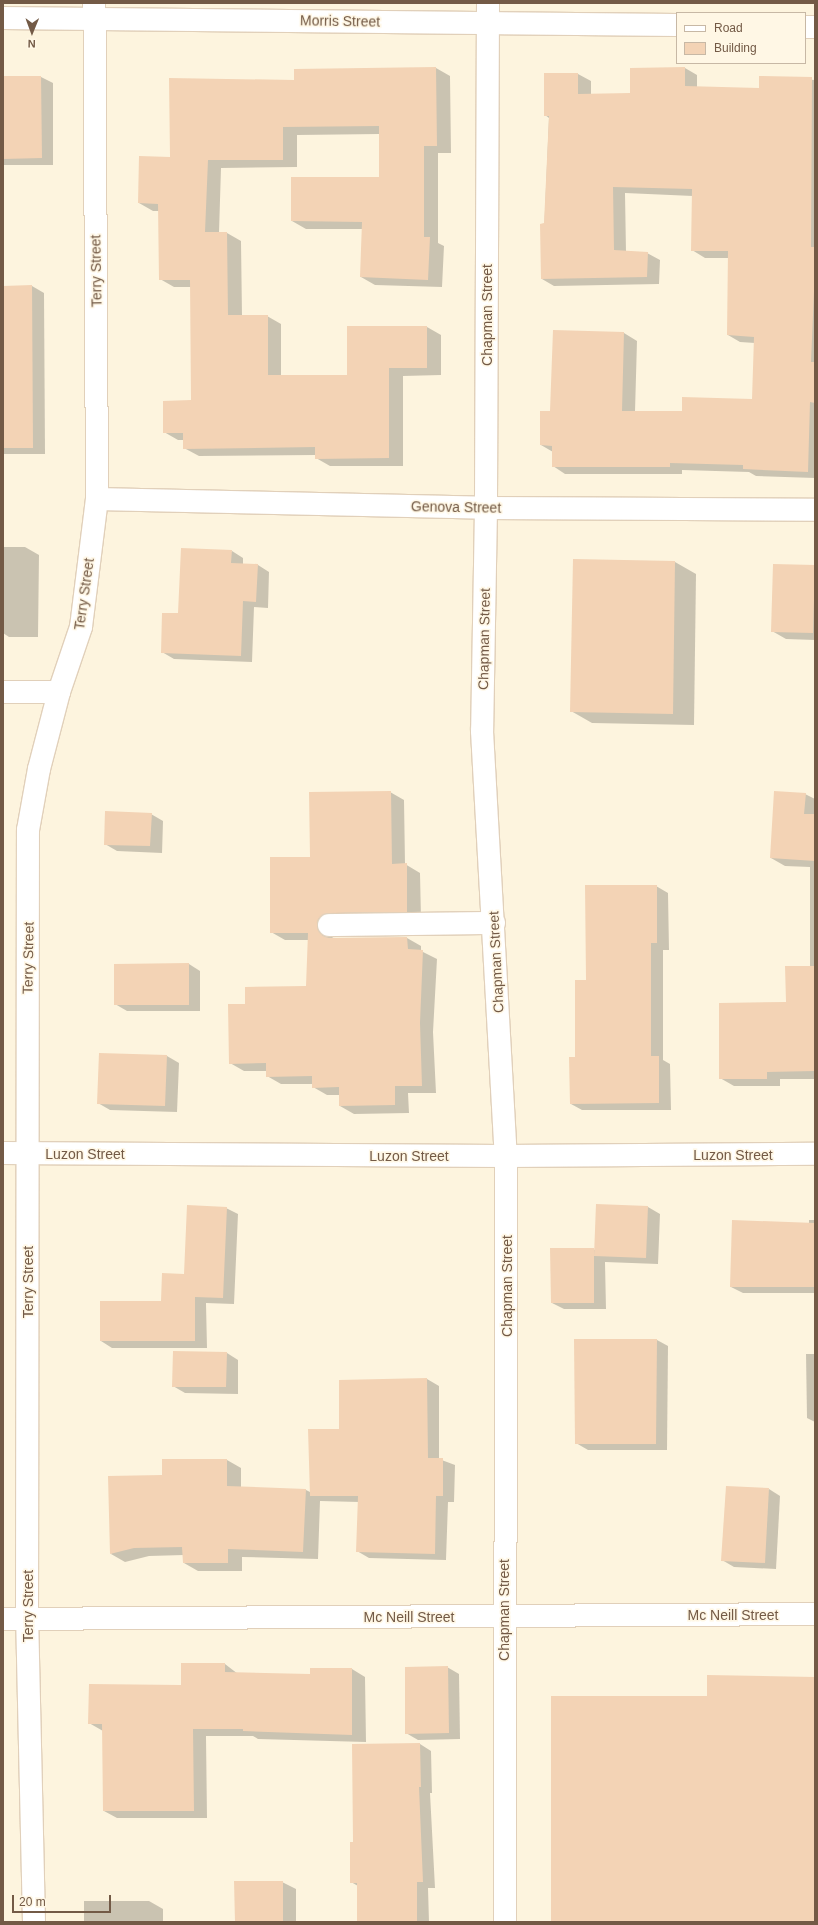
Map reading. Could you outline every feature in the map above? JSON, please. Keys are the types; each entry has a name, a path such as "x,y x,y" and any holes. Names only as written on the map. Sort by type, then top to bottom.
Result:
{"street":[{"name":"Morris Street","path":"3,18 94,11 488,13 676,25"},
{"name":"Terry Street","path":"34,1922 27,1619 28,830 39,769 59,692 81,627 96,499 94,11"},
{"name":"Chapman Street","path":"488,13 486,508 482,731 506,1156 504,1616 505,1922"},
{"name":"Genova Street","path":"96,499 486,508 815,510"},
{"path":"3,692 59,692"},
{"path":"329,924 494,923"},
{"name":"Luzon Street","path":"3,1153 506,1156 815,1154"},
{"name":"Mc Neill Street","path":"3,1619 815,1614"}],"building":[{"path":"436,67 437,146 424,146 424,237 430,237 428,280 360,277 362,222 291,221 291,177 379,177 379,126 283,127 283,160 208,160 205,232 227,232 228,315 268,315 268,375 347,375 347,326 427,326 427,368 389,368 389,458 315,459 315,447 183,449 183,433 163,433 163,401 191,400 190,280 159,280 158,204 138,203 139,156 170,157 169,78 294,80 294,69"},
{"path":"685,67 685,86 759,88 759,76 812,77 811,247 815,247 815,268 811,362 815,362 815,403 810,402 808,472 743,469 743,465 670,463 670,467 552,467 552,446 540,445 540,411 550,411 553,330 624,332 622,411 682,411 682,397 752,399 754,337 727,335 728,251 691,251 692,189 613,187 614,250 648,252 647,277 541,279 540,224 544,223 549,116 544,116 544,73 578,73 578,94 630,93 630,68"},
{"path":"3,76 41,76 42,158 3,159"},
{"path":"32,285 33,448 3,448 3,286"},
{"path":"181,548 232,550 231,563 258,564 256,602 243,601 241,656 161,653 162,613 178,613"},
{"path":"573,559 675,561 673,714 570,712"},
{"path":"773,564 815,565 813,633 771,632"},
{"path":"391,791 392,864 407,863 407,912 328,913 318,919 317,926 323,936 329,938 407,937 408,949 423,950 420,1023 422,1086 395,1086 395,1105 339,1106 339,1087 312,1088 312,1076 266,1077 266,1063 229,1064 228,1004 245,1004 245,987 306,986 308,933 270,933 270,857 310,857 309,792"},
{"path":"774,791 806,793 804,814 815,814 815,861 770,858"},
{"path":"105,811 152,813 150,846 104,845"},
{"path":"585,885 657,885 657,943 651,943 651,1056 659,1056 659,1103 570,1104 569,1057 575,1057 575,980 586,980"},
{"path":"189,963 189,1005 114,1005 114,964"},
{"path":"785,966 815,966 815,1071 767,1072 767,1079 719,1079 719,1003 786,1002"},
{"path":"99,1053 167,1055 165,1106 97,1104"},
{"path":"596,1204 648,1206 646,1258 594,1256"},
{"path":"187,1205 227,1207 223,1298 195,1297 195,1341 100,1341 100,1301 161,1301 162,1273 184,1274"},
{"path":"732,1220 815,1223 815,1287 730,1287"},
{"path":"550,1248 594,1248 594,1303 551,1303"},
{"path":"574,1339 657,1339 656,1444 575,1444"},
{"path":"173,1351 227,1352 226,1387 172,1387"},
{"path":"427,1378 428,1458 443,1458 443,1496 436,1496 435,1554 356,1552 358,1496 310,1496 308,1429 339,1429 339,1380"},
{"path":"162,1459 227,1459 227,1486 306,1489 303,1552 228,1549 228,1563 183,1563 182,1547 134,1548 110,1554 108,1476 162,1475"},
{"path":"726,1486 769,1488 765,1563 721,1561"},
{"path":"181,1663 225,1663 225,1672 310,1674 310,1668 352,1668 352,1735 243,1731 243,1729 193,1729 194,1811 103,1811 102,1724 88,1724 89,1684 181,1685"},
{"path":"448,1666 449,1733 405,1734 405,1667"},
{"path":"707,1675 815,1677 815,1922 551,1922 551,1696 707,1696"},
{"path":"420,1743 421,1787 419,1787 423,1882 417,1882 417,1922 357,1922 357,1883 350,1883 350,1842 353,1842 352,1744"},
{"path":"234,1881 283,1881 283,1922 235,1922"}]}
